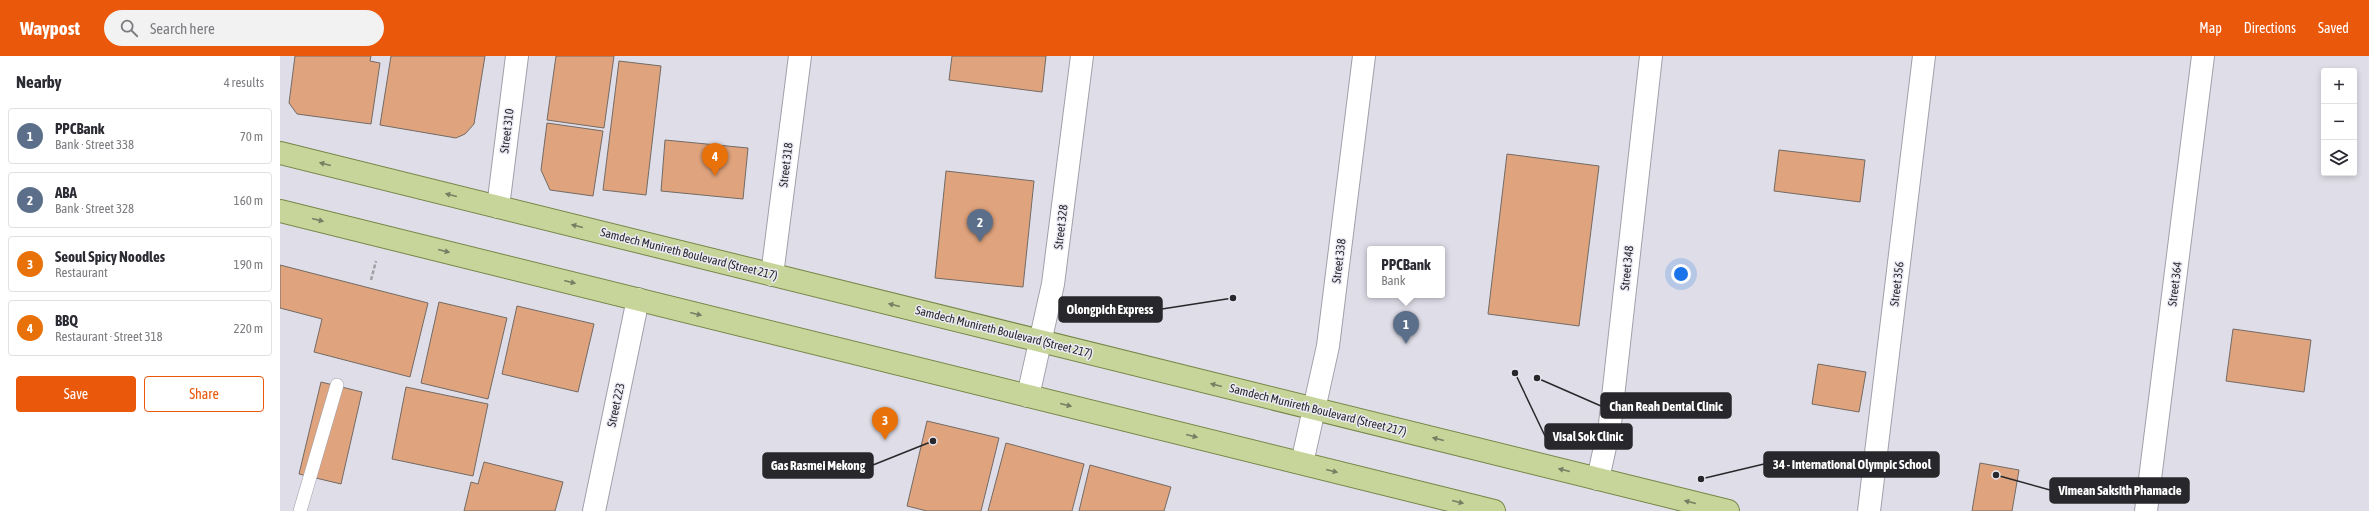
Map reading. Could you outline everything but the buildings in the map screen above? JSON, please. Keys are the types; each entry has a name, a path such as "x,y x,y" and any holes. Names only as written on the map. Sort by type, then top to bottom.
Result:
{"main road":[{"name":"Samdech Munireth Boulevard (Street 217)","path":"280,153 1728,511"},
{"path":"280,211 1494,511"}],"street":[{"name":"Street 310","path":"498,207 517,56"},
{"name":"Street 318","path":"772,275 800,56"},
{"name":"Street 328","path":"1028,396 1053,284 1082,56"},
{"name":"Street 338","path":"1302,463 1328,346 1364,56"},
{"name":"Street 348","path":"1598,479 1610,424 1651,56"},
{"name":"Street 356","path":"1869,511 1924,56"},
{"name":"Street 364","path":"2146,511 2203,56"},
{"name":"Street 223","path":"594,511 638,299"}],"lane":[{"path":"300,511 337,385"}],"place":[{"name":"BBQ","path":"715,176"},
{"name":"ABA","path":"980,242"},
{"name":"Olongpich Express","path":"1233,298"},
{"name":"PPCBank","path":"1406,344"},
{"name":"Visal Sok Clinic","path":"1515,373"},
{"name":"Chan Reah Dental Clinic","path":"1537,378"},
{"name":"Seoul Spicy Noodles","path":"885,440"},
{"name":"Gas Rasmei Mekong","path":"933,441"},
{"name":"Vimean Saksith Phamacie","path":"1996,475"},
{"name":"34 - International Olympic School","path":"1701,479"}]}
